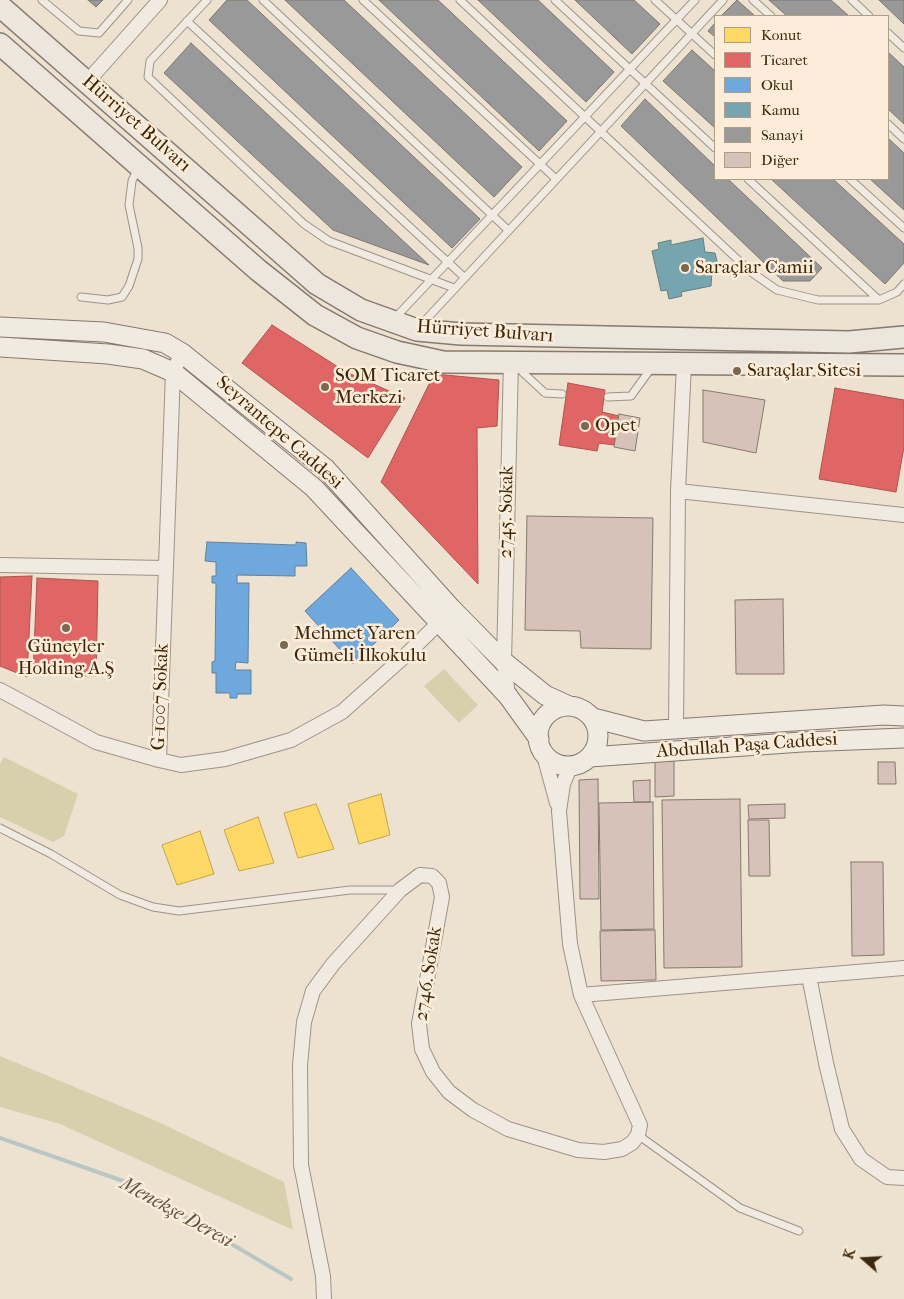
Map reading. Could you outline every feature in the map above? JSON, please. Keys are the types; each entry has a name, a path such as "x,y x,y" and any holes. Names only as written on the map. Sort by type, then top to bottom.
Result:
{"main road":[{"name":"Hürriyet Bulvarı","path":"0,6 317,284 361,310 417,330 538,337 839,342 904,337"},
{"name":"Hürriyet Bulvarı","path":"0,44 258,270 315,315 357,338 397,352 443,362 904,365"},
{"name":"Seyrantepe Caddesi","path":"0,327 104,332 165,343 182,352 326,469 452,609 504,662 545,695 569,706"},
{"name":"Seyrantepe Caddesi","path":"0,347 108,354 143,359 173,372 314,488 508,696 541,745"},
{"path":"569,706 586,712 592,718 598,738 596,748 582,761 560,765 547,758 541,745 539,730 547,716 553,711 569,706"},
{"name":"Abdullah Paşa Caddesi","path":"592,718 644,731 815,719 904,716"},
{"name":"Abdullah Paşa Caddesi","path":"582,761 822,741 904,738"}],"street":[{"path":"87,82 160,0"},
{"name":"G-1007 Sokak","path":"182,352 173,372 159,760 181,765 225,760 290,740 342,712 452,609"},
{"name":"2745. Sokak","path":"508,696 504,662 511,361"},
{"path":"676,729 678,491 684,364"},
{"path":"678,491 904,515"},
{"path":"0,565 165,568"},
{"path":"0,690 96,742 159,760"},
{"path":"541,745 559,811 570,944 582,994 640,1125 638,1135"},
{"path":"559,811 562,784 568,772 582,761"},
{"name":"2746. Sokak","path":"324,1299 324,1276 301,1165 300,1065 304,1022 313,991 352,942 400,890 420,875 432,876 439,883 442,897 419,1024 422,1048 433,1072 449,1092 473,1110 508,1129 578,1150 604,1152 622,1150 632,1143 638,1135"},
{"path":"582,994 904,968"},
{"path":"809,976 826,1063 842,1130 861,1159 887,1177 904,1178"}],"lane":[{"path":"45,1 79,31 99,33 128,0"},
{"path":"207,0 150,61 148,76 304,224 329,241 454,288"},
{"path":"263,0 508,230"},
{"path":"363,0 556,178"},
{"path":"460,0 751,272 777,290 818,300 879,300 898,292 904,284"},
{"path":"555,0 714,147"},
{"path":"655,0 714,54"},
{"path":"393,320 695,0"},
{"path":"417,330 464,277 723,0"},
{"path":"753,0 770,15"},
{"path":"852,0 868,15"},
{"path":"187,21 464,277"},
{"path":"889,34 904,48"},
{"path":"889,125 904,139"},
{"path":"81,297 108,300 122,297 129,286 138,260 138,248 129,205 132,181 139,165"},
{"path":"749,180 879,300"},
{"path":"851,180 904,228"},
{"path":"511,361 545,393 562,394"},
{"path":"608,396 631,396 654,364"},
{"path":"0,828 51,854 120,895 153,907 179,911 350,890 400,890"},
{"path":"638,1135 740,1208 799,1231"}],"shaded area":[{"path":"444,669 478,705 459,723 424,686"},
{"path":"4,757 78,794 64,836 53,842 0,817 0,764"},
{"path":"0,1056 154,1120 284,1182 293,1230 60,1124 0,1107"}],"building: Konut":[{"path":"494,392 494,424 451,425 424,480 397,466 431,394"},
{"path":"381,794 390,835 359,844 348,804"},
{"path":"316,804 334,849 298,858 284,813"},
{"path":"258,817 274,863 239,871 224,830"},
{"path":"200,831 214,874 177,885 162,845"}],"building: Ticaret":[{"name":"SOM Ticaret Merkezi","path":"272,325 346,372 405,398 368,458 242,363"},
{"path":"434,374 499,380 497,426 477,428 478,584 381,482"},
{"path":"568,383 605,390 602,412 619,416 614,445 599,443 597,451 559,445"},
{"path":"835,388 904,400 904,447 896,492 819,479"},
{"path":"32,576 27,677 0,666 0,577"},
{"name":"Güneyler Holding A.Ş","path":"37,578 98,581 96,676 33,675"}],"building: Okul":[{"path":"207,542 296,545 296,542 306,543 307,566 295,566 295,576 237,575 237,583 249,583 248,663 236,662 235,670 251,670 251,694 237,694 237,698 230,698 230,693 216,693 216,673 212,673 212,662 215,661 216,583 212,583 212,576 216,576 216,562 205,561"},
{"path":"351,568 399,620 353,664 305,611"}],"building: Kamu":[{"name":"Saraçlar Camii","path":"703,238 705,252 715,253 718,265 712,271 711,286 681,292 682,296 669,299 667,290 661,291 652,251 659,249 658,243 671,240 671,245"}],"building: Sanayi":[{"path":"88,0 103,0 96,7"},
{"path":"227,0 247,0 480,219 452,248 209,20"},
{"path":"285,0 344,0 522,167 494,197"},
{"path":"379,0 438,0 567,121 539,151"},
{"path":"478,0 538,0 614,72 586,102"},
{"path":"575,0 634,0 660,24 632,54"},
{"path":"737,0 754,15 722,15"},
{"path":"769,0 831,0 848,15 786,15"},
{"path":"879,0 904,0 904,24"},
{"path":"714,24 714,36 708,31"},
{"path":"191,43 429,265 333,230 164,73"},
{"path":"692,50 714,70 714,127 663,81"},
{"path":"889,53 904,67 904,124 889,110"},
{"path":"645,99 714,165 714,180 729,180 822,268 810,281 783,281 621,126"},
{"path":"889,139 904,153 904,210 871,180 889,180"},
{"path":"772,180 834,180 904,244 904,263 885,284"}],"building: Diğer":[{"path":"703,390 765,400 756,453 703,442"},
{"path":"619,414 640,418 635,451 614,447"},
{"path":"527,516 653,518 651,649 581,648 580,631 525,630"},
{"path":"783,599 784,674 736,674 735,600"},
{"path":"655,761 674,761 674,796 655,797"},
{"path":"878,762 895,762 896,784 878,784"},
{"path":"598,779 599,899 580,899 579,780"},
{"path":"650,780 650,802 634,802 633,781"},
{"path":"740,799 742,967 664,968 662,800"},
{"path":"653,802 654,929 601,930 599,803"},
{"path":"785,804 785,818 749,819 748,805"},
{"path":"748,820 769,820 770,876 749,876"},
{"path":"851,862 883,862 884,955 852,956"},
{"path":"655,930 656,980 601,981 600,931"}],"waterway":[{"name":"Menekşe Deresi","path":"0,1138 126,1182 291,1279"}],"place":[{"name":"Saraçlar Camii","path":"685,268"},
{"name":"Saraçlar Sitesi","path":"737,371"},
{"name":"SOM Ticaret Merkezi","path":"325,387"},
{"name":"Opet","path":"585,426"},
{"name":"Güneyler Holding A.Ş","path":"66,628"},
{"name":"Mehmet Yaren Gümeli İlkokulu","path":"284,645"}]}
